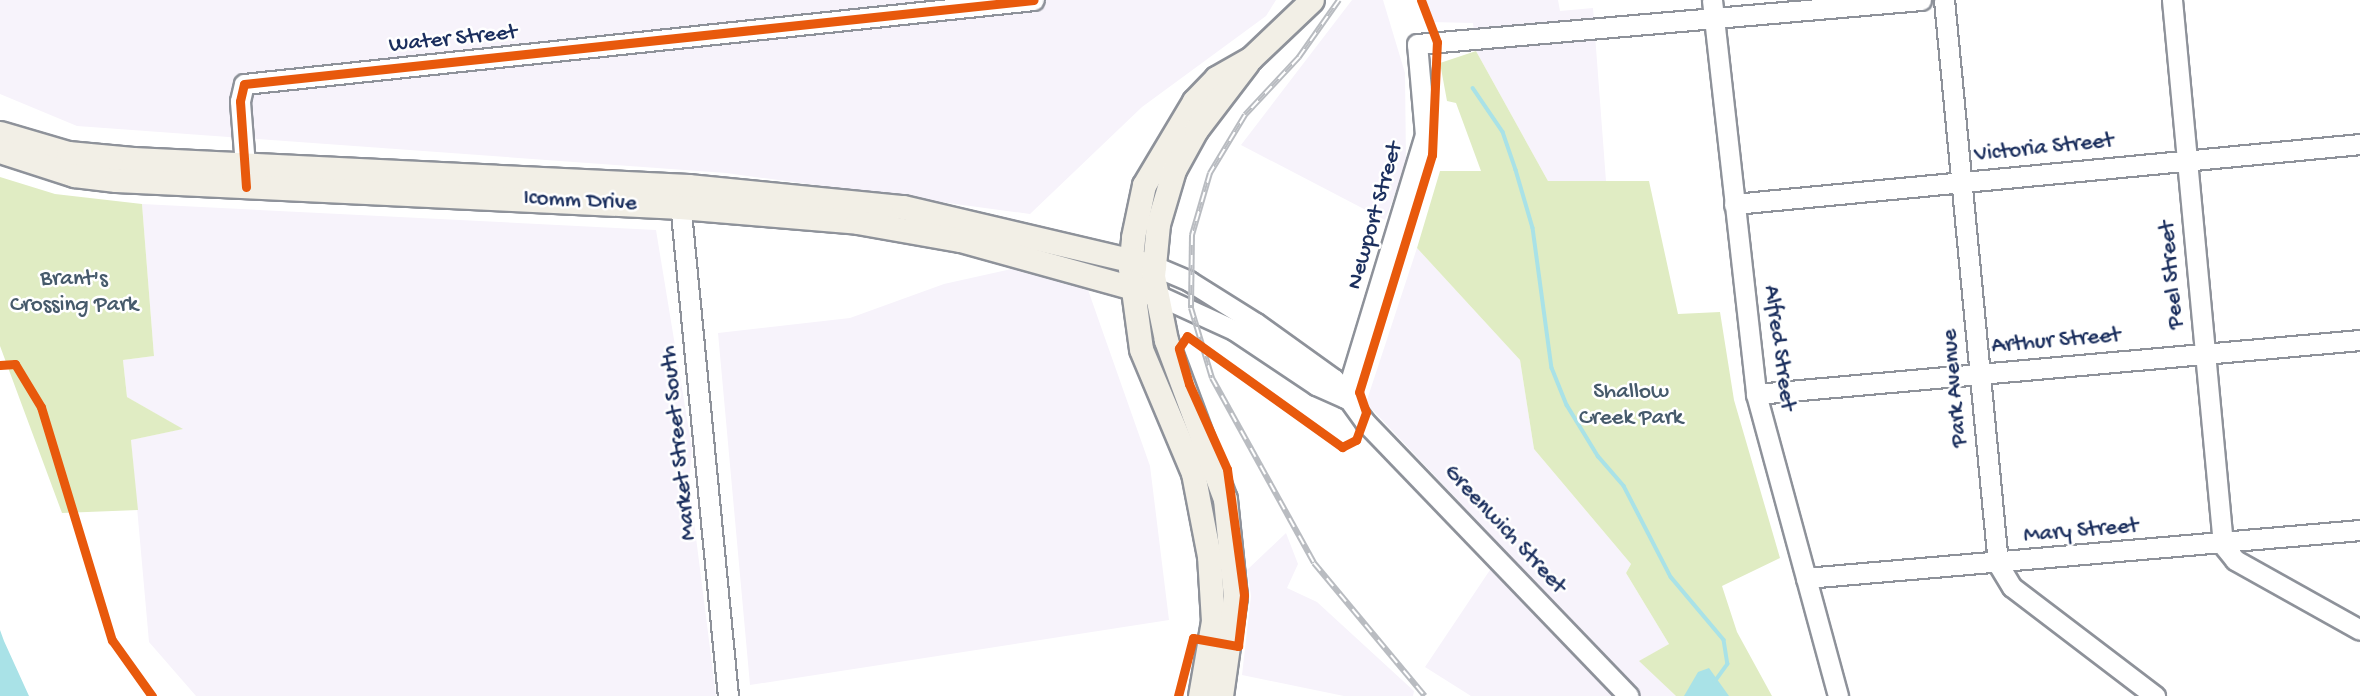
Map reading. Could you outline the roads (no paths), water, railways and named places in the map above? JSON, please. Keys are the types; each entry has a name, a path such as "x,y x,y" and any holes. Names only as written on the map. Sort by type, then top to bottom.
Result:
{"main road":[{"path":"1221,696 1235,596 1225,499 1215,463 1175,370 1155,294 1157,224 1174,170 1196,130 1251,58 1312,0"},
{"path":"1200,696 1213,621 1202,506 1193,472 1141,349 1131,259 1144,185 1165,143 1216,78 1251,58"},
{"name":"Icomm Drive","path":"0,133 68,153 245,176"},
{"name":"Icomm Drive","path":"0,151 74,175 245,176 903,207 1154,266"},
{"name":"Icomm Drive","path":"679,196 960,240 1155,294"}],"street":[{"name":"Water Street","path":"245,176 240,101 244,84 973,3 1034,0"},
{"path":"1713,9 1920,0"},
{"name":"Park Avenue","path":"1944,0 1998,564"},
{"name":"Peel Street","path":"2172,0 2223,545"},
{"name":"Newport Street","path":"1345,398 1426,135 1417,44 1713,9"},
{"name":"Alfred Street","path":"1713,9 1756,394 1838,696"},
{"name":"Victoria Street","path":"1734,204 1962,183 2187,158 2360,144"},
{"name":"Market Street South","path":"679,196 728,696"},
{"name":"Greenwich Street","path":"1154,266 1189,281 1303,355 1334,379 1345,398 1629,696"},
{"name":"Greenwich Street","path":"1155,294 1234,330 1316,385 1345,398"},
{"name":"Arthur Street","path":"1756,394 2360,340"},
{"name":"Mary Street","path":"1805,578 2223,545 2360,530"},
{"path":"2223,545 2235,560 2360,630"},
{"path":"1998,564 2012,587 2155,696"}],"water":[{"path":"0,630 4,641 29,696 0,696"},
{"path":"1709,668 1729,696 1684,696 1698,672"}],"waterway":[{"path":"1473,88 1503,132 1516,170 1533,228 1552,368 1567,405 1598,456 1624,486 1671,577 1724,640 1728,664 1715,682"}],"railway":[{"path":"1339,0 1299,57 1245,115 1210,173 1192,235 1191,308 1212,378 1314,563 1425,696"}],"park label":[{"name":"Brant's Crossing Park","path":"74,293"},
{"name":"Shallow Creek Park","path":"1631,406"}]}
